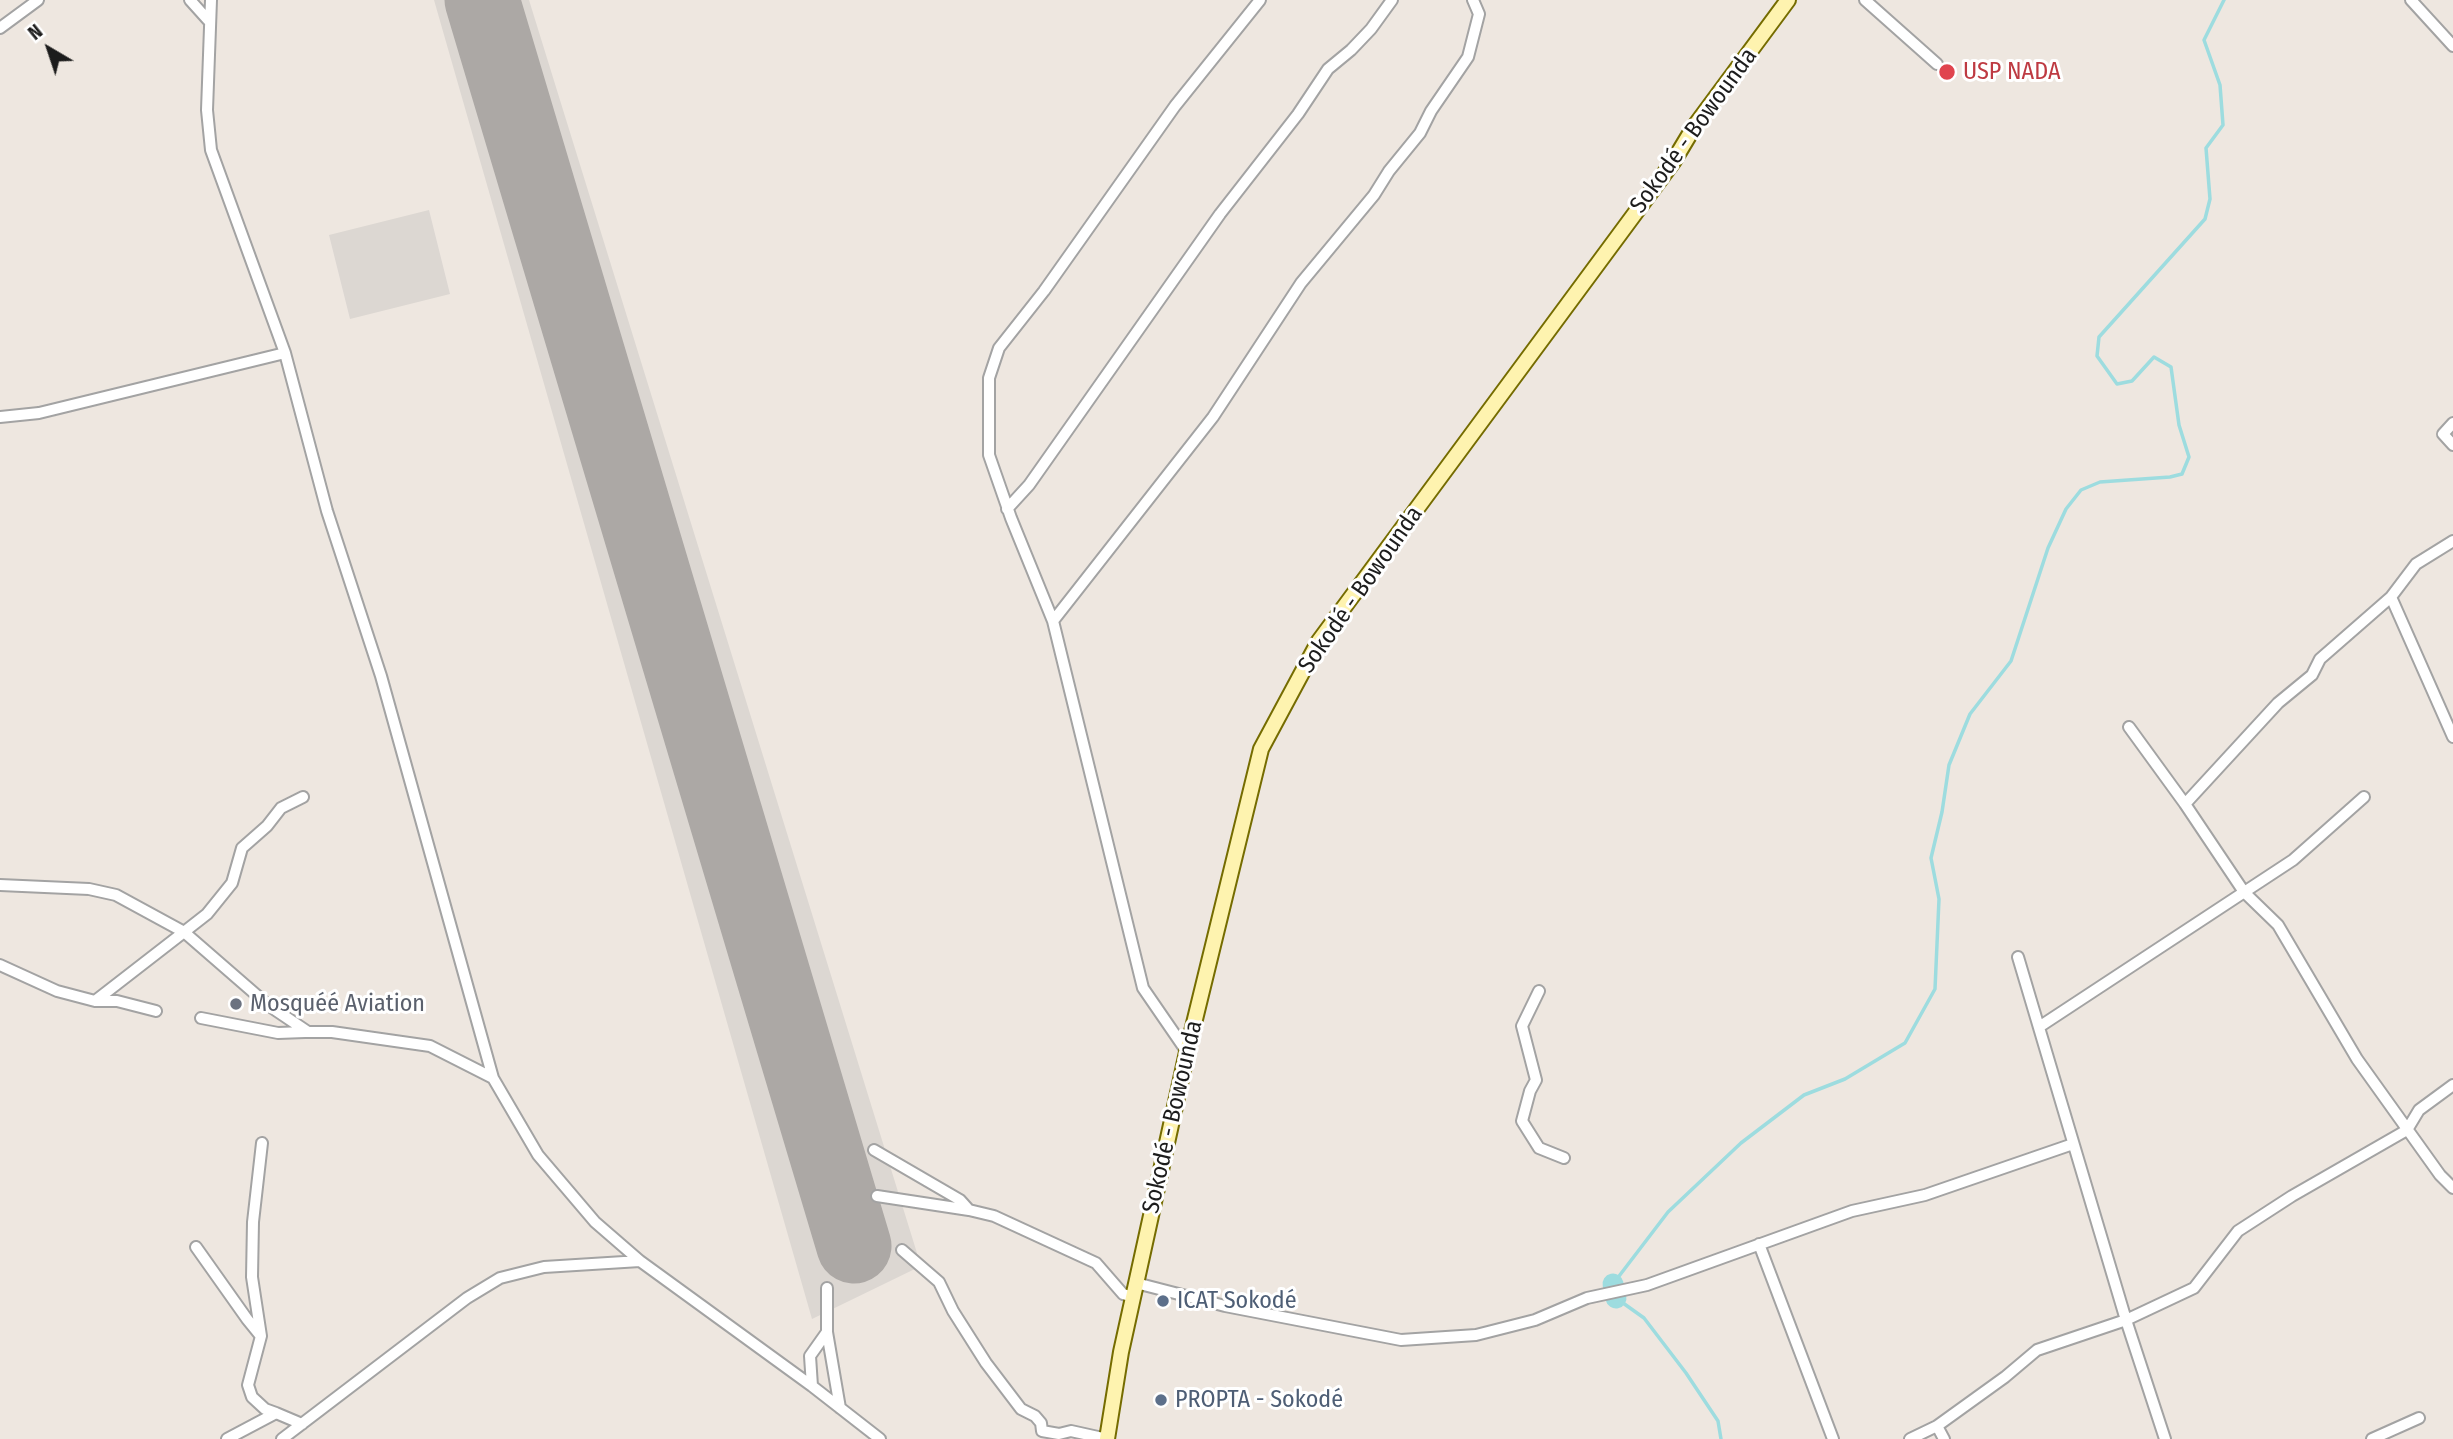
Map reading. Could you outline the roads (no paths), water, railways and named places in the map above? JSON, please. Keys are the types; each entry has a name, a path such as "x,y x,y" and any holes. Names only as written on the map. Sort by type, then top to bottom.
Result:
{"main road":[{"name":"Sokodé - Bowounda","path":"1107,1439 1121,1352 1187,1052 1261,749 1319,641 1673,162 1695,127 1788,0"}],"street":[{"path":"0,28 38,0"},
{"path":"190,0 208,20"},
{"path":"211,0 208,20 207,110 211,150 285,353 327,511 381,676 493,1078 538,1155 595,1222 640,1261 880,1439"},
{"path":"1187,1052 1143,988 1053,621 1007,509 989,455 989,378 999,348 1044,291 1175,106 1260,0"},
{"path":"1007,509 1029,485 1220,214 1298,114 1328,69 1371,29 1392,0"},
{"path":"1053,621 1213,417 1301,283 1374,195 1389,171 1420,133 1431,111 1468,57 1479,14 1473,0"},
{"path":"1865,0 1937,64"},
{"path":"2411,0 2453,46"},
{"path":"0,417 39,413 285,353"},
{"path":"2453,423 2443,434 2453,445"},
{"path":"2186,804 2278,703 2312,675 2320,659 2391,597 2416,564 2453,541"},
{"path":"2391,597 2453,737"},
{"path":"2129,727 2186,804 2244,892 2278,925 2357,1059 2440,1175 2453,1188"},
{"path":"95,1001 207,914 232,883 242,848 267,826 281,808 303,797"},
{"path":"2039,1027 2293,860 2364,797"},
{"path":"0,885 89,889 116,895 184,932 268,1005 307,1032"},
{"path":"2018,957 2126,1320 2165,1439"},
{"path":"0,965 57,990 95,1001 117,1002 156,1011"},
{"path":"1539,990 1522,1026 1536,1080 1522,1121 1539,1149 1564,1158"},
{"path":"201,1018 278,1033 332,1032 430,1046 493,1078"},
{"path":"1910,1439 1937,1426 2005,1377 2037,1350 2126,1320 2194,1288 2238,1231 2292,1196 2407,1130 2419,1110 2453,1085"},
{"path":"262,1143 253,1222 252,1277 261,1336 248,1385 252,1397 265,1409 302,1424"},
{"path":"877,1196 969,1210 1004,1220 1097,1263 1123,1294 1134,1290 1401,1340 1476,1335 1535,1320 1587,1298 1647,1285 1853,1212 1925,1195 2073,1144"},
{"path":"874,1150 960,1200 969,1210"},
{"path":"1759,1244 1833,1439"},
{"path":"196,1247 261,1336"},
{"path":"902,1250 939,1282 953,1311 986,1363 1021,1409 1035,1416 1041,1423 1042,1431 1059,1434 1071,1431 1107,1439"},
{"path":"282,1439 467,1298 500,1278 544,1267 640,1261"},
{"path":"827,1288 827,1332 840,1408"},
{"path":"812,1386 810,1356 827,1332"},
{"path":"227,1439 276,1413"},
{"path":"2372,1439 2419,1418"},
{"path":"1937,1426 1944,1439"}],"waterway":[{"path":"1613,1284 1668,1212 1741,1143 1804,1095 1845,1079 1905,1043 1935,989 1939,899 1931,858 1949,765 1970,714 2011,661 2048,548 2066,509 2081,490 2100,482 2182,474 2189,457 2179,425 2171,367 2154,357 2132,381 2117,384 2097,356 2099,337 2205,219 2210,199 2206,148 2223,125 2220,85 2204,40 2224,0"},
{"path":"1613,1284 1616,1298"},
{"path":"1616,1298 1644,1318 1686,1373 1718,1421 1721,1439"}],"place":[{"name":"USP NADA","path":"1947,72"},
{"name":"Mosquéé Aviation","path":"236,1004"},
{"name":"ICAT Sokodé","path":"1163,1301"},
{"name":"PROPTA - Sokodé","path":"1161,1400"}]}
